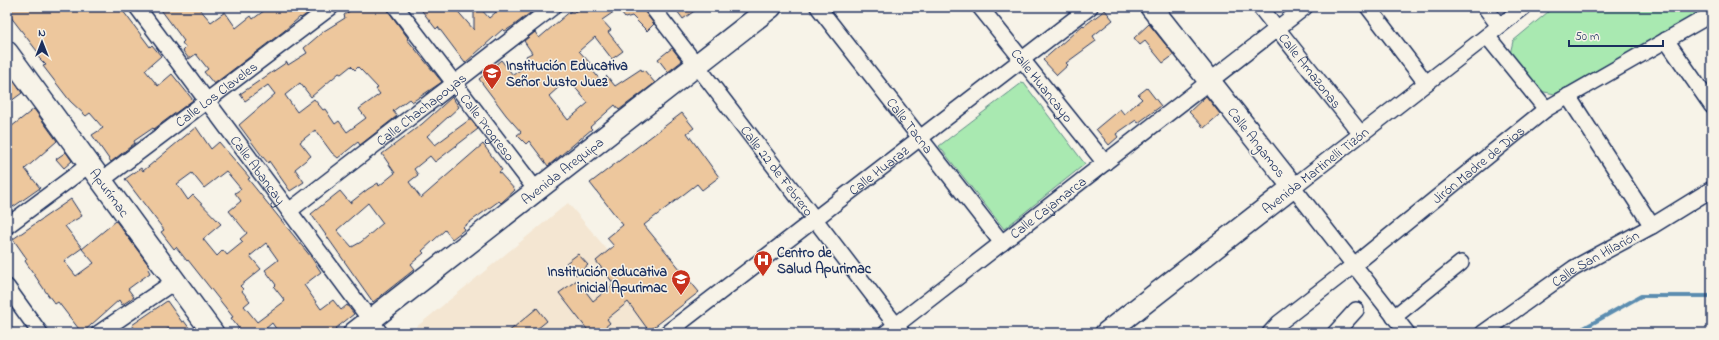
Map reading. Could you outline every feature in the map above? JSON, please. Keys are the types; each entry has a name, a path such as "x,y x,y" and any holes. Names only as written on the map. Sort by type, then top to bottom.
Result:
{"street":[{"name":"Calle Abancay","path":"137,7 375,327"},
{"name":"Calle Los Claveles","path":"7,226 96,172 207,101 331,7"},
{"name":"Calle Progreso","path":"396,7 536,190"},
{"name":"Calle Chachapoyas","path":"289,211 553,7"},
{"name":"Calle 22 de Febrero","path":"652,7 815,219 895,330"},
{"name":"Avenida Arequipa","path":"354,333 375,327 536,190 771,7"},
{"name":"Calle Tacna","path":"818,7 1002,243"},
{"name":"Calle Huancayo","path":"980,7 1105,163"},
{"name":"Calle Huaraz","path":"667,333 1090,7"},
{"name":"Calle Angamos","path":"1151,7 1407,333"},
{"name":"Calle Amazonas","path":"1260,7 1361,134"},
{"name":"Calle Cajamarca","path":"895,330 1002,243 1305,7"},
{"path":"1368,7 1426,83"},
{"path":"1485,7 1493,31 1546,109"},
{"name":"Avenida Martinelli Tizón","path":"1106,333 1524,7"},
{"name":"Jirón Madre de Dios","path":"1270,333 1279,323 1354,265 1546,109 1703,19"},
{"path":"1666,40 1712,106"},
{"name":"Apurímac","path":"7,52 212,333"},
{"path":"1568,96 1652,226"},
{"name":"Calle San Hilarión","path":"1483,333 1574,268 1652,226 1712,189"},
{"path":"1394,317 1461,263"},
{"path":"99,333 175,281"},
{"path":"7,287 40,333"},
{"path":"1335,333 1356,310"}],"shaded area":[{"path":"568,203 660,313 636,333 409,333"}],"green space":[{"path":"1554,7 1712,7 1712,20 1704,10 1555,94 1539,91 1510,54 1513,41"},
{"path":"1023,82 1085,164 1004,229 939,146"}],"building":[{"path":"7,7 120,7 150,47 152,45 161,56 145,70 158,86 172,74 193,100 154,129 153,128 134,141 135,143 111,162 92,135 103,128 90,113 86,116 70,101 43,66 46,65 38,57 40,55 7,12"},
{"path":"159,7 198,7 211,22 225,12 236,28 251,16 253,19 269,7 313,7 310,9 311,11 301,18 300,17 284,31 214,84 204,72 208,69 196,54 189,59 183,51 186,48 182,43 184,41"},
{"path":"355,7 387,7 408,38 407,39 442,82 412,102 409,99 393,111 397,116 360,145 358,142 338,158 332,153 315,130 300,142 311,156 295,169 304,182 290,191 269,161 268,163 239,125 275,94 268,85 245,101 240,94 287,62 288,65 307,53 304,48 324,31 345,18 344,15","holes":["351,66 355,70 358,67 378,88 376,89 380,94 359,109 366,118 347,132 339,121 335,124 325,109 323,110 314,99 297,112 285,95 300,83 311,97 339,73 341,74"]},
{"path":"419,7 454,7 474,30 474,7 479,7 489,18 502,7 538,7 513,26 505,31 503,29 465,63 438,27 436,29"},
{"path":"581,7 643,7 654,24 647,31 632,16 625,18 618,9 602,20 611,30 608,32 623,51 612,59 595,37 579,51 591,64 589,66 601,81 607,76 615,86 641,69 642,71 644,70 655,83 619,110 615,105 590,127 592,129 548,166 529,141 526,144 517,135 521,132 479,79 501,60 513,75 530,63 526,56 532,53 524,41 535,32 539,38 573,9 575,12","holes":["568,79 588,103 568,120 549,96"]},
{"path":"674,7 700,7 683,19"},
{"path":"1105,10 1113,20 1093,36 1096,41 1066,63 1068,65 1057,75 1043,60 1083,25 1084,26"},
{"path":"1149,24 1174,55 1163,63 1145,41 1140,45 1134,38"},
{"path":"672,48 682,61 668,72 658,59"},
{"path":"7,72 22,93 7,104"},
{"path":"1147,88 1161,106 1138,123 1136,120 1116,134 1118,137 1109,145 1096,129 1120,109 1124,114 1142,99 1138,95"},
{"path":"1206,96 1220,114 1204,128 1189,112"},
{"path":"452,97 459,107 427,136 435,145 469,120 471,120 478,129 435,162 430,156 414,169 418,175 409,182 421,198 483,144 502,170 499,172 515,190 501,203 499,201 463,227 465,229 452,239 445,230 422,251 424,253 411,264 415,269 373,302 311,214 340,191 350,203 378,183 379,186 395,173 382,154 422,124","holes":["368,203 383,223 361,242 352,247 337,230"]},
{"path":"34,109 57,141 25,169 40,188 13,207 7,200 7,192 12,188 7,182 7,130"},
{"path":"682,113 694,128 687,133 719,177 702,190 697,184 644,225 699,292 649,331 628,302 607,319 610,323 598,333 590,333 559,293 577,280 593,301 614,284 596,261 614,246 607,238 623,225 590,183"},
{"path":"196,127 211,149 219,142 250,178 248,179 311,257 321,272 304,285 321,309 333,300 341,310 347,305 354,314 335,329 338,333 279,333 272,323 263,331 265,333 242,333 231,318 233,317 188,260 187,261 176,247 174,249 161,232 164,230 125,179 141,168 143,171","holes":["226,171 241,189 235,193 241,201 229,211 247,233 240,239 243,242 227,255 223,250 217,256 203,239 221,224 193,195 188,200 177,184 192,173 204,188","266,243 278,260 265,270 276,285 274,287 285,301 257,322 244,306 250,301 240,286 261,269 250,256"]},
{"path":"66,152 72,161 64,168 56,159"},
{"path":"71,199 82,216 65,226 82,248 64,261 76,276 94,263 82,249 116,221 150,267 148,269 150,273 128,289 134,297 122,305 119,300 82,333 58,302 55,304 48,295 25,261 27,259 13,239"},
{"path":"578,254 588,265 576,275 566,263"},
{"path":"167,301 182,322 184,321 193,333 167,333 170,330 169,328 162,333 138,333 132,325"},
{"path":"537,308 547,321 532,333 507,333"}],"waterway":[{"path":"1575,333 1641,296 1712,296"}],"place":[{"name":"Institución Educativa Señor Justo Juez","path":"492,90"},
{"name":"Centro de Salud Apurimac","path":"763,277"},
{"name":"Institución educativa inicial Apurimac","path":"681,296"}]}
